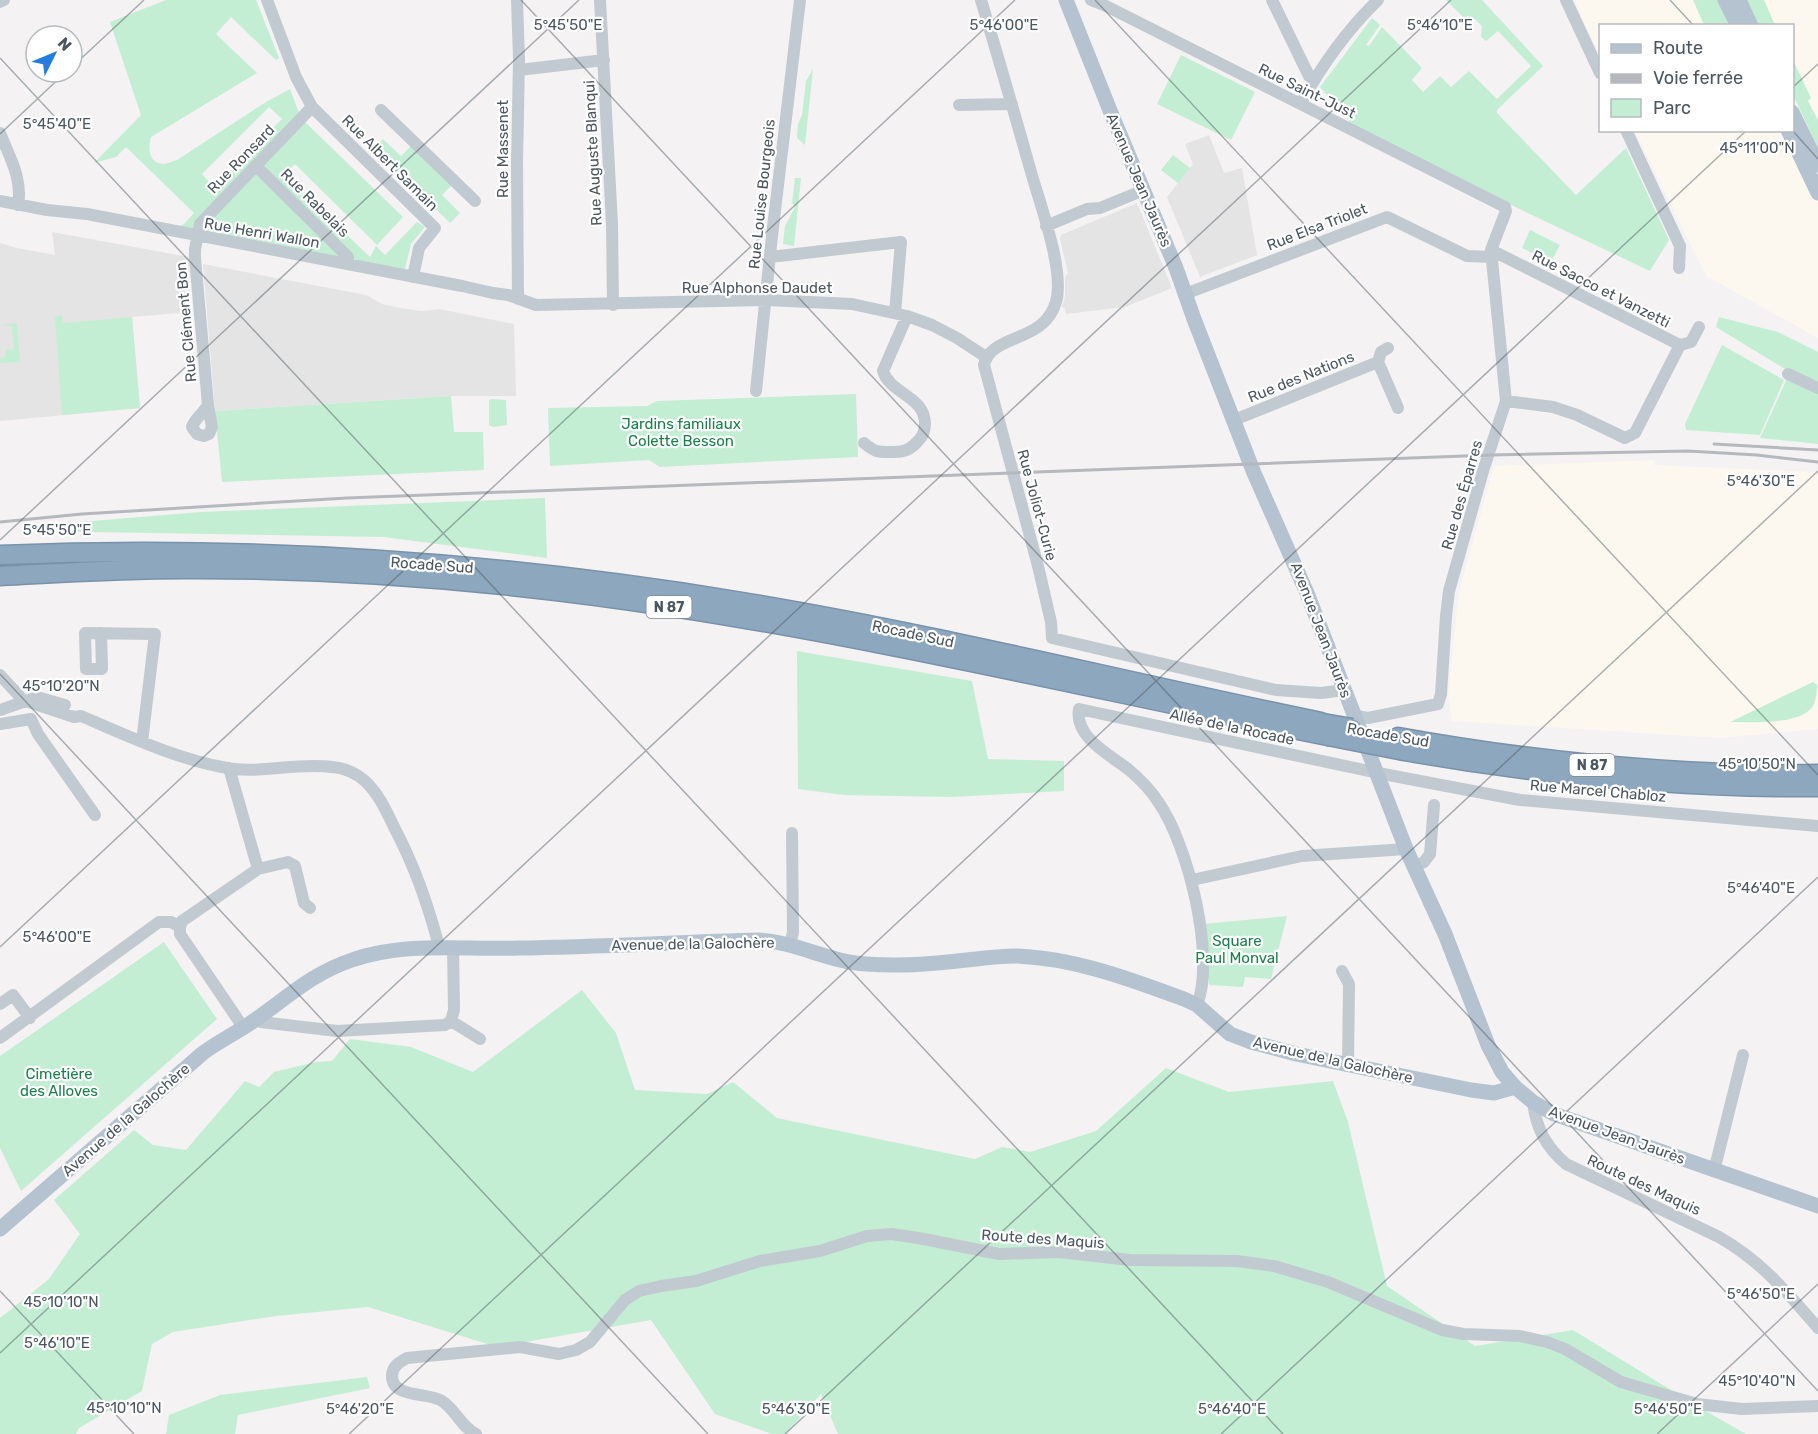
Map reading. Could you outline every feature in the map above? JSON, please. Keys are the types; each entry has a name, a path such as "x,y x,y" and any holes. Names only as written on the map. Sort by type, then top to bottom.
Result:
{"highway":[{"name":"Rocade Sud","path":"0,555 133,553 300,556 490,569 623,584 825,617 1325,730"},
{"name":"Rocade Sud","path":"0,576 134,569 220,569 393,577 583,595 739,618 895,646 1401,744 1487,765 1619,780 1818,787"},
{"name":"Rocade Sud","path":"1401,744 1560,762 1703,773 1788,775 1818,772"},
{"path":"1767,787 1818,794"}],"main road":[{"name":"Avenue Jean Jaurès","path":"1066,0 1144,190 1254,473 1293,558 1413,867 1445,934 1482,1031 1498,1066 1515,1087 1533,1102 1554,1114 1818,1206"},
{"path":"1725,0 1737,24"},
{"path":"1739,0 1750,24"},
{"path":"1794,116 1818,165"},
{"path":"1789,132 1818,193"},
{"name":"Avenue de la Galochère","path":"0,1228 216,1043 250,1023 306,982 334,967 374,954 446,947 473,950 759,940 790,945 832,959 865,964 920,964 1007,956 1056,960 1118,977 1197,1005 1223,1029 1239,1038 1296,1054 1494,1094 1515,1087"},
{"path":"1483,1092 1495,1083 1498,1066"}],"street":[{"path":"267,0 296,78 312,107"},
{"name":"Rue Massenet","path":"517,0 518,298"},
{"name":"Rue Auguste Blanqui","path":"600,0 612,224 613,305"},
{"name":"Rue Louise Bourgeois","path":"756,391 800,0"},
{"path":"981,0 1046,226 1057,269 1058,288 1054,309 1048,319 1034,331 992,350 986,357"},
{"name":"Rue Saint-Just","path":"1091,0 1498,202 1506,211"},
{"path":"1272,0 1309,76 1314,80"},
{"path":"1301,103 1347,33 1378,0"},
{"path":"1566,0 1599,71"},
{"path":"519,70 604,60"},
{"path":"959,105 1012,104"},
{"name":"Rue Ronsard","path":"197,236 200,224 312,107"},
{"name":"Rue Albert Samain","path":"312,107 435,228 419,248 413,277"},
{"path":"381,110 475,201"},
{"path":"1627,132 1680,246 1679,268"},
{"path":"0,133 21,191 18,205"},
{"name":"Rue Rabelais","path":"256,166 348,257 348,264"},
{"path":"1046,226 1087,209 1101,208 1144,190"},
{"name":"Rue Henri Wallon","path":"0,201 87,214 518,298"},
{"name":"Rue des Éparres","path":"1354,715 1368,718 1379,717 1438,704 1441,694 1449,591 1483,471 1506,401 1492,254 1506,211"},
{"name":"Rue Elsa Triolet","path":"1185,294 1387,217 1467,256 1492,254"},
{"name":"Rue Clément Bon","path":"197,236 195,258 208,405"},
{"path":"770,257 901,242 901,315 883,371 894,386 916,402 921,409 925,426 923,436 908,450 901,452 876,452 864,443"},
{"name":"Rue Sacco et Vanzetti","path":"1492,254 1680,345 1635,433 1625,438 1577,415 1553,407 1506,401"},
{"name":"Rue Alphonse Daudet","path":"518,298 536,305 613,305 706,300 852,304 901,315 945,331 986,357"},
{"path":"1680,345 1691,342 1699,327"},
{"name":"Rue des Nations","path":"1388,348 1381,352 1378,362 1398,408"},
{"name":"Rue Joliot-Curie","path":"986,357 984,365 986,377 1036,559 1051,622 1052,638 1276,690 1321,693 1344,690"},
{"name":"Rue des Nations","path":"1234,420 1378,362"},
{"path":"1788,374 1818,388"},
{"path":"101,633 155,634 142,742"},
{"path":"0,675 23,700"},
{"path":"0,710 23,700 37,697 75,709 81,716 142,742 195,760 229,768 334,767 351,771 363,779 373,789 385,808 420,882 446,947 454,1010 451,1021 444,1025 337,1031 261,1022 250,1023 184,942 180,934 182,921 258,868 288,862 294,866 304,903 310,908"},
{"name":"Allée de la Rocade","path":"1192,880 1180,844 1160,803 1143,782 1094,743 1079,723 1079,709 1378,773"},
{"path":"0,724 31,718 38,734 95,815"},
{"path":"229,768 258,868"},
{"name":"Rue Marcel Chabloz","path":"1378,773 1520,800 1818,826"},
{"path":"1413,867 1424,862 1430,854 1434,805"},
{"path":"790,945 794,932 792,833"},
{"path":"1197,1005 1203,963 1192,880 1302,856 1406,849"},
{"path":"0,1038 159,922 171,922 180,927"},
{"path":"1342,971 1349,984 1348,1064"},
{"path":"0,1004 13,995 30,1018"},
{"path":"451,1021 480,1039"},
{"path":"1714,1171 1743,1055"},
{"name":"Route des Maquis","path":"1533,1102 1539,1129 1547,1147 1556,1156 1573,1168 1696,1226 1740,1250 1778,1281 1818,1328"},
{"path":"1543,1137 1545,1128 1554,1114"},
{"name":"Route des Maquis","path":"474,1434 440,1400 404,1392 396,1386 392,1376 399,1362 407,1358 467,1354 512,1347 545,1353 568,1353 590,1342 625,1300 639,1291 696,1281 747,1264 820,1251 867,1236 886,1234 999,1254 1059,1252 1130,1260 1237,1261 1287,1268 1328,1282 1442,1330 1463,1334 1520,1336 1547,1342 1565,1349 1621,1382 1648,1391 1710,1407 1742,1409 1818,1406"}],"shaded area":[{"path":"1574,0 1818,0 1818,338 1706,276 1635,132 1794,132 1794,24 1599,24 1599,54"},
{"path":"1209,135 1224,173 1242,168 1257,255 1200,277 1167,197 1193,164 1185,144"},
{"path":"1137,203 1172,288 1125,307 1066,314 1065,308 1062,307 1065,296 1065,277 1068,273 1061,235"},
{"path":"52,232 189,257 190,312 132,317 140,408 0,421 0,243 55,255"},
{"path":"203,264 366,295 382,304 400,308 422,311 439,309 514,324 516,396 450,396 215,411"},
{"path":"1656,460 1654,465 1818,472 1818,729 1720,738 1452,721 1448,695 1459,592 1494,466"}],"green space":[{"path":"166,0 256,0 279,58 276,60 231,17 216,34 257,73 151,137 150,154 152,158 163,164 177,160 290,89 301,118 403,217 377,245 295,164 284,175 370,257 376,246 385,255 417,222 425,227 411,244 405,269 178,227 194,213 126,147 116,157 94,163 141,115 110,22","holes":["269,107 282,119 214,187 202,174"]},
{"path":"1446,0 1482,0 1543,66 1497,110 1497,113 1576,195 1626,148 1669,240 1650,271 1356,129 1320,87 1372,18 1380,25 1366,45 1369,46 1382,27 1422,68 1412,80 1423,92 1440,76 1451,87 1469,71 1497,99 1531,66 1498,31 1486,41 1481,37 1482,26 1475,19 1470,24"},
{"path":"1693,0 1719,0 1731,24 1704,24"},
{"path":"1746,0 1764,0 1775,24 1758,24"},
{"path":"1181,55 1255,92 1231,140 1157,104"},
{"path":"1794,62 1811,98 1808,101 1818,120 1818,148 1794,97"},
{"path":"813,69 805,145 797,138 798,124 802,115 806,81"},
{"path":"383,139 401,156 412,145 452,185 442,195 460,213 450,223 374,148"},
{"path":"1173,155 1190,168 1178,183 1161,170"},
{"path":"795,178 801,178 794,246 783,244 785,226 795,207 792,203"},
{"path":"1530,230 1560,245 1551,262 1522,248"},
{"path":"62,315 63,323 132,317 140,408 62,415 55,317"},
{"path":"1719,317 1778,332 1818,352 1818,444 1760,438 1790,372 1716,327"},
{"path":"17,323 20,362 0,363 0,358 5,357 5,350 14,349 12,326 0,325"},
{"path":"1722,345 1784,380 1760,435 1686,430 1685,424"},
{"name":"Jardins familiaux Colette Besson","path":"856,394 858,457 660,467 649,460 550,466 548,408 647,406 657,401"},
{"path":"451,396 454,432 483,432 484,470 222,482 215,411"},
{"path":"489,400 506,400 507,425 493,427 489,425"},
{"path":"545,498 547,558 383,537 32,531 31,526 201,512"},
{"path":"797,651 972,681 988,759 1064,761 1064,791 950,797 844,795 798,789"},
{"path":"1813,682 1817,685 1814,704 1799,716 1776,721 1730,722"},
{"name":"Square Paul Monval","path":"1287,916 1271,979 1245,977 1243,987 1209,985 1203,924"},
{"name":"Cimetière des Alloves","path":"164,942 217,1019 21,1191 0,1148 0,1056"},
{"path":"582,990 616,1033 635,1090 707,1094 733,1082 777,1118 975,1159 1002,1147 1030,1152 1096,1131 1166,1068 1229,1092 1333,1081 1348,1122 1387,1286 1475,1346 1573,1330 1746,1434 838,1434 821,1394 785,1434 772,1434 715,1414 651,1320 497,1347 368,1307 276,1316 173,1332 152,1344 142,1391 79,1428 76,1434 0,1434 0,1318 49,1279 80,1234 54,1200 134,1130 153,1145 186,1150 245,1081 259,1087 274,1072 316,1062 332,1061 350,1039 411,1047 473,1072"},
{"path":"367,1377 370,1388 238,1415 235,1434 166,1434 169,1415 220,1395"}],"railway":[{"path":"1714,444 1818,450"},
{"path":"0,522 82,514 347,498 1491,455 1688,451 1757,455 1818,462"}]}
